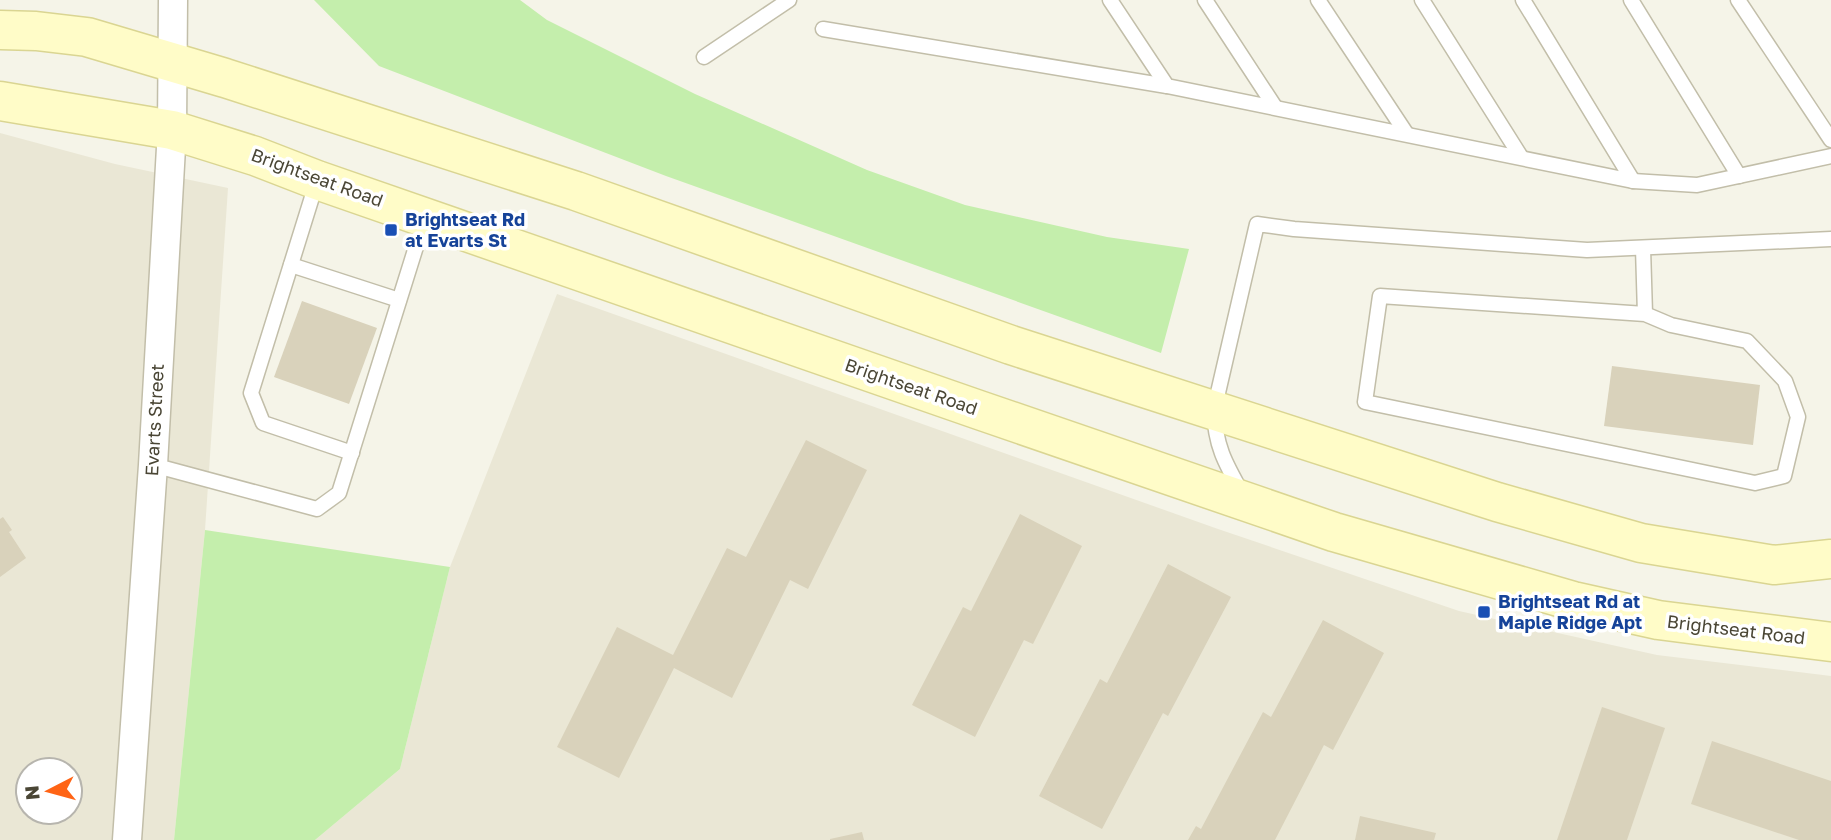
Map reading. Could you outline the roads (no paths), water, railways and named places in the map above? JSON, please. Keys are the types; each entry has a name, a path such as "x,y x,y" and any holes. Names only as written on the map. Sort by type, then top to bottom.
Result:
{"street":[{"name":"Evarts Street","path":"127,840 153,465 172,130 173,0"},
{"path":"0,30 87,37 173,62 576,191 1012,345 1497,502 1641,543 1774,565 1831,559"},
{"name":"Brightseat Road","path":"0,101 172,130 255,156 979,411 1334,532 1573,601 1658,620 1831,642"}],"lane":[{"path":"704,57 789,0"},
{"path":"1110,0 1167,86"},
{"path":"1205,0 1275,107"},
{"path":"1318,0 1406,133"},
{"path":"1423,0 1521,157"},
{"path":"1523,0 1633,181"},
{"path":"1631,0 1739,176"},
{"path":"1738,0 1831,140"},
{"path":"823,29 1167,86 1633,181 1697,185 1831,156"},
{"path":"317,180 251,393 263,423 352,453"},
{"path":"153,465 317,509 339,493 425,217"},
{"path":"1247,502 1229,471 1215,437 1213,410 1257,223 1294,229 1573,249 1830,240"},
{"path":"1643,248 1645,314"},
{"path":"291,265 400,300"},
{"path":"1380,296 1645,314 1671,325 1748,341 1785,381 1798,416 1784,476 1755,483 1365,402 1380,296"}],"place":[{"name":"Brightseat Rd at Evarts St","path":"391,230"},
{"name":"Brightseat Rd at Maple Ridge Apt","path":"1484,612"}]}
